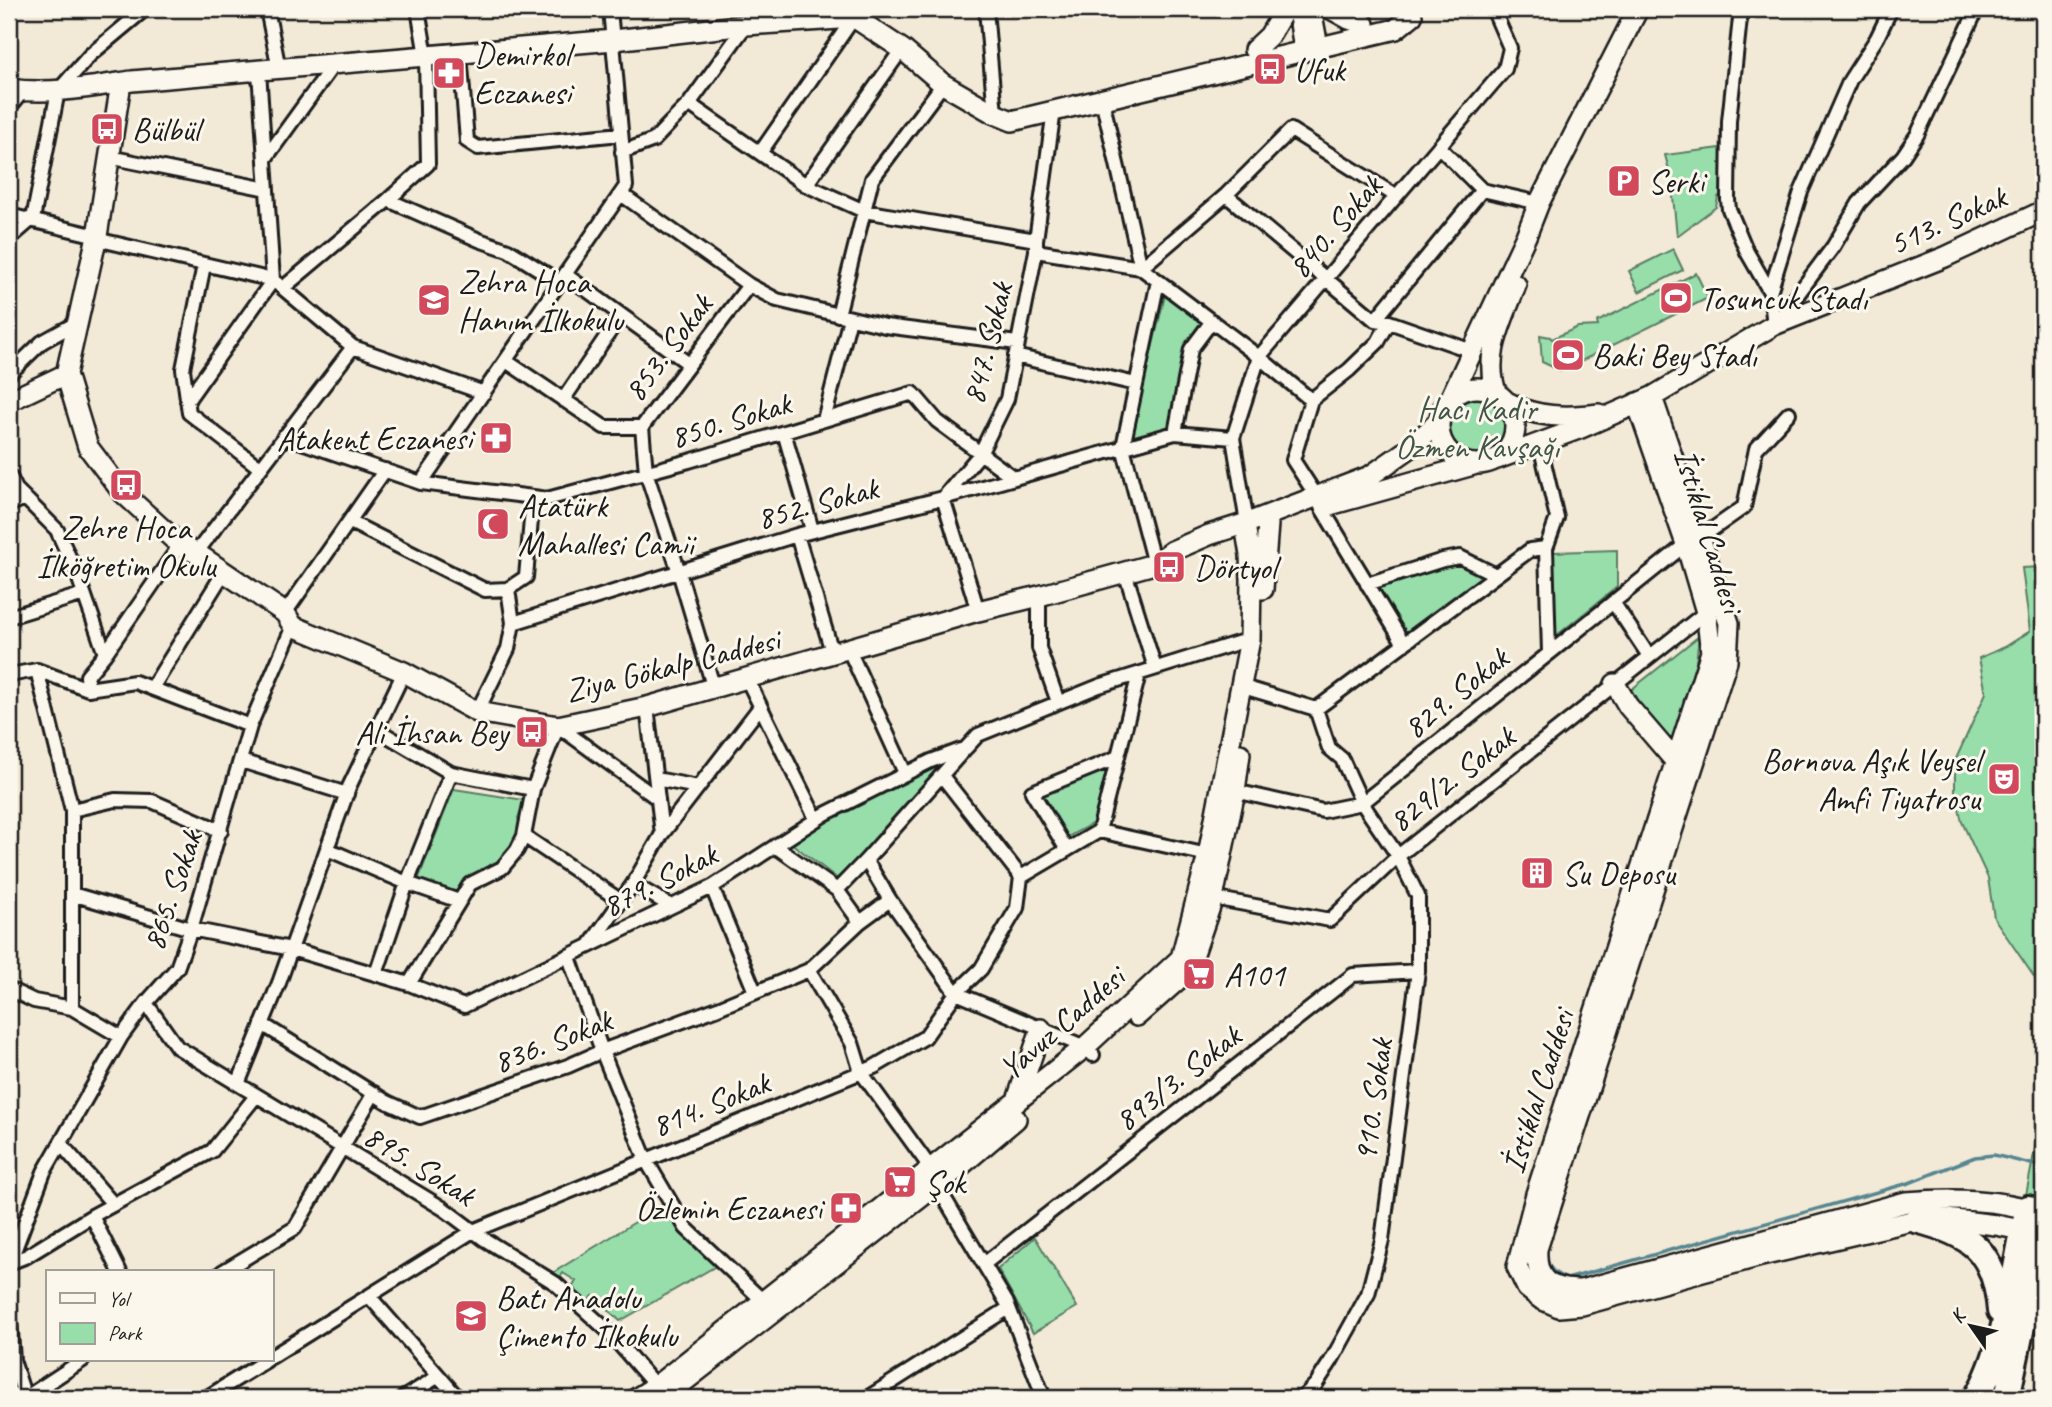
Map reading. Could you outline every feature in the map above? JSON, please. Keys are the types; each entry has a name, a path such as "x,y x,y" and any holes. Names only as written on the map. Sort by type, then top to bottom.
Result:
{"highway":[{"path":"1916,1220 1957,1232 1982,1253 1995,1275 2012,1332"},
{"path":"2007,1398 2012,1332 2037,1224"},
{"path":"1976,1398 2012,1332 2043,1295"}],"main road":[{"path":"1254,50 1269,36 1285,9"},
{"path":"1297,9 1310,43"},
{"path":"1310,43 1311,9"},
{"path":"1331,9 1364,24"},
{"path":"1473,465 1461,462 1443,445 1439,421 1443,409 1527,236 1539,203 1638,9"},
{"path":"14,88 58,90 614,40 855,14 943,84 1012,121 1310,43 1364,24 1420,12"},
{"path":"995,114 1254,50 1396,29 1420,12"},
{"name":"Ziya Gökalp Caddesi","path":"121,83 97,238 66,374 88,447 122,492 188,549 289,619 404,672 477,712 558,726 647,707 978,611 1154,564 1172,551 1327,499"},
{"name":"513. Sokak","path":"1644,400 1774,326 1945,257 2043,211"},
{"path":"1497,459 1507,450 1513,439 1515,426 1513,414 1492,381 1491,360 1525,259 1527,236"},
{"path":"12,393 66,374"},
{"path":"1450,399 1461,391 1486,389 1520,410 1549,416 1600,413 1644,400"},
{"path":"1327,499 1486,464 1581,428 1644,400"},
{"name":"İstiklal Caddesi","path":"1644,400 1693,541 1729,623 1727,662 1537,1249 1536,1263 1541,1276 1560,1290 1581,1290 1906,1202 1974,1199 2037,1224"},
{"path":"1327,499 1370,476 1410,448 1439,421"},
{"name":"Yavuz Caddesi","path":"637,1398 663,1395 1188,971 1213,898 1235,792 1250,689 1261,640 1268,519"},
{"name":"Yavuz Caddesi","path":"663,1395 762,1300 934,1177 1016,1103 1089,1051 1181,958 1208,856 1250,639 1251,580 1246,527"},
{"name":"İstiklal Caddesi","path":"1693,541 1711,652 1536,1194 1517,1267 1527,1288 1541,1299 1559,1307 1582,1305 1761,1256 1916,1220 2037,1224"},
{"path":"1615,684 1628,706 1675,762"},
{"path":"1016,1103 1041,1029"}],"street":[{"path":"9,239 32,220 58,90 90,55 145,9"},
{"path":"267,9 279,69"},
{"path":"187,401 278,284 388,200 428,164 426,56 418,9"},
{"path":"421,482 626,186 610,9"},
{"path":"986,9 995,114"},
{"name":"840. Sokak","path":"1246,527 1233,438 1259,357 1505,69 1510,48 1493,9"},
{"path":"1741,9 1729,121 1728,200 1746,252 1770,292"},
{"path":"1774,326 1770,292 1801,192 1850,80 1877,38 1891,9"},
{"path":"1774,326 1833,247 1859,203 1903,156 1917,135 1977,9"},
{"path":"760,153 855,14"},
{"path":"622,152 654,140 689,104 746,25"},
{"path":"806,185 902,49"},
{"path":"460,53 467,141 478,148 621,134"},
{"path":"265,159 334,64"},
{"path":"259,71 267,189 278,284"},
{"path":"824,420 872,179 943,84"},
{"path":"9,108 14,88"},
{"path":"1102,99 1141,268"},
{"path":"689,104 806,185 864,211 1141,268 1311,400"},
{"name":"847. Sokak","path":"943,498 980,454 1007,399 1036,246 1054,110"},
{"path":"1141,268 1226,195 1291,130 1396,197"},
{"path":"1439,147 1482,190 1539,203"},
{"path":"109,157 267,189"},
{"path":"1374,320 1482,190"},
{"path":"621,194 748,285 777,300 885,326 1016,350 1136,384"},
{"path":"1226,195 1374,320 1389,322 1472,351"},
{"path":"388,200 508,250 563,279 621,315 689,364"},
{"path":"9,215 278,284 353,347 484,393"},
{"path":"204,265 183,369 189,413 260,468"},
{"path":"1154,564 1123,447 1158,281"},
{"name":"853. Sokak","path":"713,689 646,472 642,427 748,285"},
{"path":"563,400 621,315"},
{"path":"1175,433 1191,349 1212,321"},
{"path":"9,374 43,342 78,322"},
{"path":"1389,322 1378,342 1349,370 1311,400 1293,460 1327,499 1367,584 1404,644"},
{"path":"88,689 87,676 188,549 260,468 353,347"},
{"path":"506,362 604,428 642,427"},
{"name":"850. Sokak","path":"284,436 421,482 547,499 913,393 937,421 1014,478"},
{"name":"829. Sokak","path":"1235,792 1323,811 1362,803 1613,602 1693,541 1744,507 1756,449 1789,413"},
{"path":"784,432 812,530"},
{"name":"852. Sokak","path":"513,622 812,530 943,498 1175,433 1233,438"},
{"path":"1543,458 1557,518 1546,548 1549,653"},
{"name":"865. Sokak","path":"9,1264 44,1172 121,1037 177,968 191,929 250,726 289,619 385,470"},
{"path":"9,475 16,489 57,530 105,654"},
{"path":"9,505 25,498"},
{"path":"350,522 485,590 509,589 527,577 533,498"},
{"path":"943,498 978,611"},
{"path":"1243,500 1268,519"},
{"path":"797,535 841,652 905,773"},
{"path":"1250,689 1316,709 1530,550 1546,548"},
{"path":"1367,584 1460,557 1496,575"},
{"path":"152,688 224,572"},
{"path":"1125,572 1155,668"},
{"path":"477,712 508,649 513,622 509,589"},
{"path":"9,617 84,594"},
{"path":"1040,596 1039,648 1058,702"},
{"path":"1613,602 1649,656"},
{"name":"829/2. Sokak","path":"1213,898 1330,920 1398,856 1706,612"},
{"name":"879. Sokak","path":"72,894 191,929 291,949 409,984 464,1006 712,887 816,819 905,773 966,748 978,735 1099,686 1250,639"},
{"path":"9,675 37,670 88,689 135,682 250,726"},
{"path":"37,670 72,810 72,1008"},
{"path":"238,1084 291,949 347,794 404,672"},
{"path":"1099,831 1139,674"},
{"path":"747,679 816,819"},
{"path":"647,707 662,834"},
{"path":"589,946 633,884 662,834 760,707"},
{"name":"910. Sokak","path":"1303,1398 1331,1362 1368,1294 1382,1240 1418,971 1418,896 1398,856 1362,803 1342,759 1329,748 1316,709"},
{"path":"409,984 470,884 502,868 517,850 524,836 533,789 558,726 658,799"},
{"path":"376,729 450,773 533,789"},
{"path":"836,890 966,748"},
{"path":"1067,850 1032,792 1118,757"},
{"path":"241,761 347,794"},
{"path":"376,974 407,883 450,773"},
{"path":"942,776 1021,877 1099,831 1208,856"},
{"path":"656,779 698,787"},
{"path":"72,810 115,800 152,801 220,831"},
{"path":"524,836 621,901"},
{"path":"775,846 836,890 860,922"},
{"path":"327,849 407,883 459,901"},
{"path":"866,860 890,900 956,993 1089,1051"},
{"name":"814. Sokak","path":"273,1356 473,1231 861,1072 925,1037 956,993 981,969 1017,908 1021,877"},
{"path":"633,884 671,906"},
{"path":"712,887 755,992"},
{"name":"836. Sokak","path":"262,1024 387,1102 420,1117 568,1066 809,970 860,922 890,900"},
{"path":"569,957 602,1051 646,1160 686,1228 762,1300"},
{"path":"809,970 852,1043 861,1072 934,1177 1009,1308 1044,1398"},
{"name":"893/3. Sokak","path":"984,1264 1353,975 1418,971"},
{"path":"9,989 34,1001 72,1008 121,1037"},
{"name":"895. Sokak","path":"146,1003 177,1047 443,1209 555,1283 607,1330 663,1395"},
{"path":"225,1270 295,1228 374,1093"},
{"path":"9,1264 212,1151 256,1096"},
{"path":"61,1144 113,1204"},
{"path":"92,1216 119,1270"},
{"path":"369,1296 458,1398"},
{"path":"9,1304 13,1360 25,1398"},
{"path":"867,1398 1009,1308"},
{"path":"25,1398 80,1362"},
{"name":"814. Sokak","path":"206,1398 263,1362"},
{"path":"403,1398 439,1376"},
{"path":"9,1393 25,1398"}],"green space":[{"path":"1721,148 1722,194 1718,197 1716,207 1677,236 1671,177 1665,155"},
{"path":"1673,249 1683,270 1639,292 1629,271"},
{"path":"1696,273 1708,298 1561,371 1542,362 1540,335 1552,339 1578,327 1598,326 1597,322"},
{"path":"1166,291 1207,322 1190,348 1170,430 1130,440"},
{"name":"Hacı Kadir Özmen Kavşağı","path":"1473,388 1484,389 1499,400 1512,413 1515,425 1510,445 1504,453 1490,462 1473,465 1459,461 1448,451 1441,438 1439,424 1443,409 1454,397"},
{"path":"1617,550 1617,587 1556,636 1553,552"},
{"path":"1460,557 1496,575 1404,644 1367,584"},
{"path":"2043,567 2043,990 1994,918 1988,878 1962,822 1955,791 1955,761 1986,693 1979,658 2005,647 2030,631 2022,568"},
{"path":"1699,636 1696,662 1670,748 1627,693"},
{"path":"953,758 942,776 838,879 791,843 817,822 905,776"},
{"path":"1108,768 1097,821 1068,837 1041,792"},
{"path":"454,789 524,800 518,818 522,835 503,862 458,894 418,880"},
{"path":"2043,1107 2043,1200 2026,1195"},
{"path":"666,1203 685,1231 716,1266 620,1321 593,1296 588,1301 572,1288 576,1281 563,1273 559,1279 551,1274"},
{"path":"1035,1237 1077,1307 1033,1333 998,1269"}],"waterway":[{"path":"1547,1246 1550,1267 1556,1274 1567,1279 1909,1183 1975,1157 1994,1155 2043,1167"}],"place":[{"name":"Ufuk","path":"1270,69"},
{"name":"Demirkol Eczanesi","path":"449,73"},
{"name":"Bülbül","path":"107,129"},
{"name":"Serki","path":"1624,181"},
{"name":"Tosuncuk Stadı","path":"1676,298"},
{"name":"Zehra Hoca Hanım İlkokulu","path":"434,300"},
{"name":"Baki Bey Stadı","path":"1568,355"},
{"name":"Atakent Eczanesi","path":"496,438"},
{"name":"Zehre Hoca İlköğretim Okulu","path":"126,485"},
{"name":"Atatürk Mahallesi Camii","path":"493,524"},
{"name":"Dörtyol","path":"1169,567"},
{"name":"Ali İhsan Bey","path":"532,732"},
{"name":"Bornova Aşık Veysel Amfi Tiyatrosu","path":"2004,779"},
{"name":"Su Deposu","path":"1537,873"},
{"name":"A101","path":"1199,974"},
{"name":"Şok","path":"900,1182"},
{"name":"Özlemin Eczanesi","path":"846,1208"},
{"name":"Batı Anadolu Çimento İlkokulu","path":"471,1316"}]}
